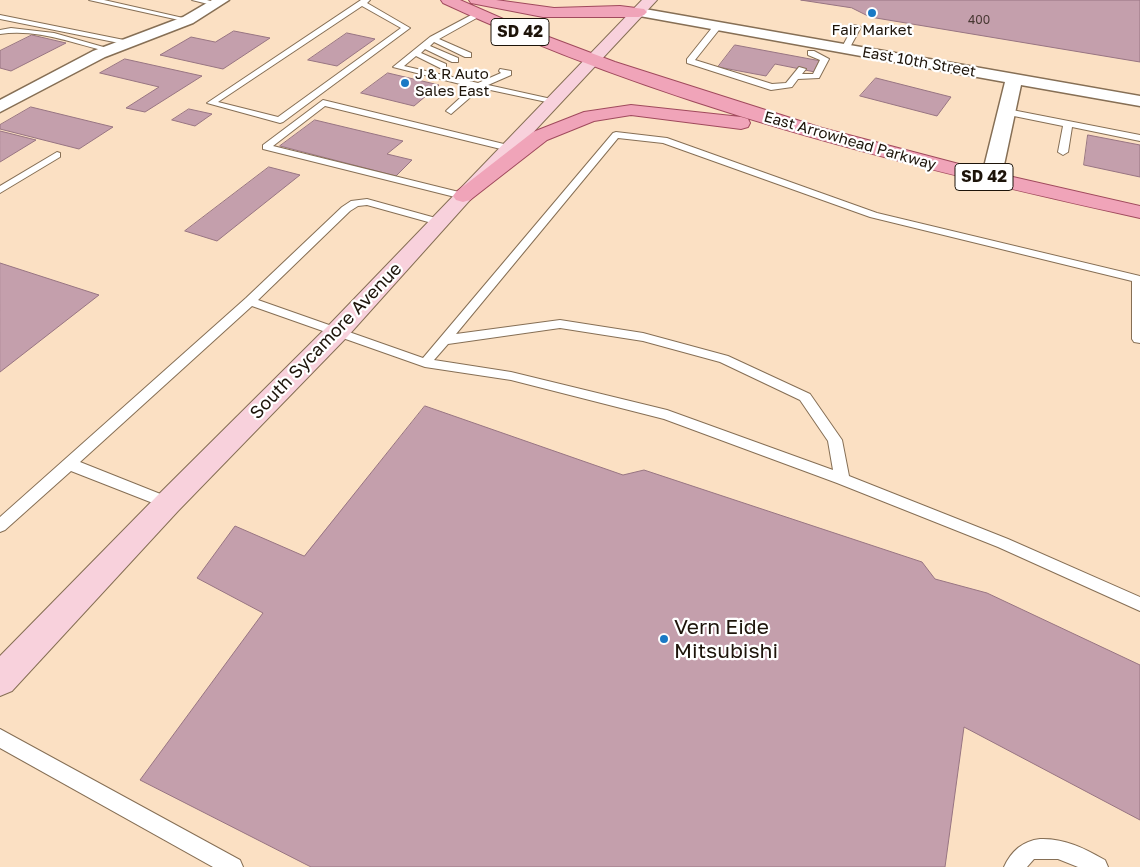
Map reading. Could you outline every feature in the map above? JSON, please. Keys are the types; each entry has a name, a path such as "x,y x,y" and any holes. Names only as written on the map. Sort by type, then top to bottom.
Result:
{"main road":[{"name":"SD 42","path":"448,0 477,7 593,60"},
{"name":"South Sycamore Avenue","path":"0,680 168,503 338,331 593,60 636,6 650,0"},
{"path":"477,7 566,13 636,6"},
{"name":"East Arrowhead Parkway","path":"593,60 679,90 829,136 991,180 1140,212"},
{"path":"463,196 540,136 590,116 631,110 678,114 829,136"}],"street":[{"path":"0,107 110,50 188,20 219,2"},
{"name":"East 10th Street","path":"636,6 718,26 811,52 845,48 1140,101"},
{"path":"991,180 1014,78"}],"lane":[{"path":"93,0 188,20"},
{"path":"196,0 219,2"},
{"path":"364,1 406,28 280,120 211,103 364,1"},
{"path":"477,7 396,67 454,78 553,102"},
{"path":"0,17 129,43"},
{"path":"718,26 690,62 771,87 789,85 802,69"},
{"path":"845,48 857,27"},
{"path":"0,32 15,29 29,31 110,50"},
{"path":"433,39 468,55"},
{"path":"424,46 455,60"},
{"path":"795,78 816,76 825,59 811,52"},
{"path":"415,53 443,66"},
{"path":"451,111 480,84 493,77 508,73 503,71"},
{"path":"463,196 266,147 323,103 509,148"},
{"path":"1007,112 1140,138"},
{"path":"1063,152 1068,124"},
{"path":"425,363 616,135 664,140 874,215 1138,279 1138,339 1140,339"},
{"path":"0,190 57,155"},
{"path":"0,526 250,301 346,209 355,204 367,202 439,222"},
{"path":"250,301 425,363 511,376 667,415 842,478 1003,543 1140,604"},
{"path":"445,340 560,324 643,337 724,358 805,397 836,440 842,478"},
{"path":"69,464 168,503"},
{"path":"0,738 233,867"},
{"path":"1014,867 1029,850 1046,847 1068,850 1098,867"}],"building":[{"path":"801,0 1140,0 1140,62 870,17 852,8"},
{"path":"234,31 270,38 223,69 160,55 191,37 215,42"},
{"path":"347,33 375,39 337,66 308,60"},
{"path":"32,35 66,43 11,71 0,68 0,51"},
{"path":"735,45 821,61 815,72 775,64 766,76 718,67"},
{"path":"125,59 202,76 145,112 126,108 159,87 100,73"},
{"path":"388,73 439,85 414,106 361,93"},
{"path":"876,78 951,97 937,116 860,96"},
{"path":"31,107 113,127 79,149 0,129 0,125"},
{"path":"189,109 212,114 195,126 172,120"},
{"path":"315,120 403,141 387,154 412,160 396,176 280,146"},
{"path":"0,131 36,140 0,162"},
{"path":"1088,135 1140,145 1140,177 1084,165"},
{"path":"269,167 300,175 217,241 185,231"},
{"path":"0,263 99,295 0,372"},
{"name":"Vern Eide Mitsubishi","path":"425,406 623,475 644,470 922,562 935,579 987,593 1140,665 1140,820 964,727 945,867 311,867 140,780 263,613 197,578 235,526 304,556"}],"place":[{"name":"Fair Market","path":"872,13"},
{"name":"J & R Auto Sales East","path":"405,83"},
{"name":"Vern Eide Mitsubishi","path":"664,639"}]}
